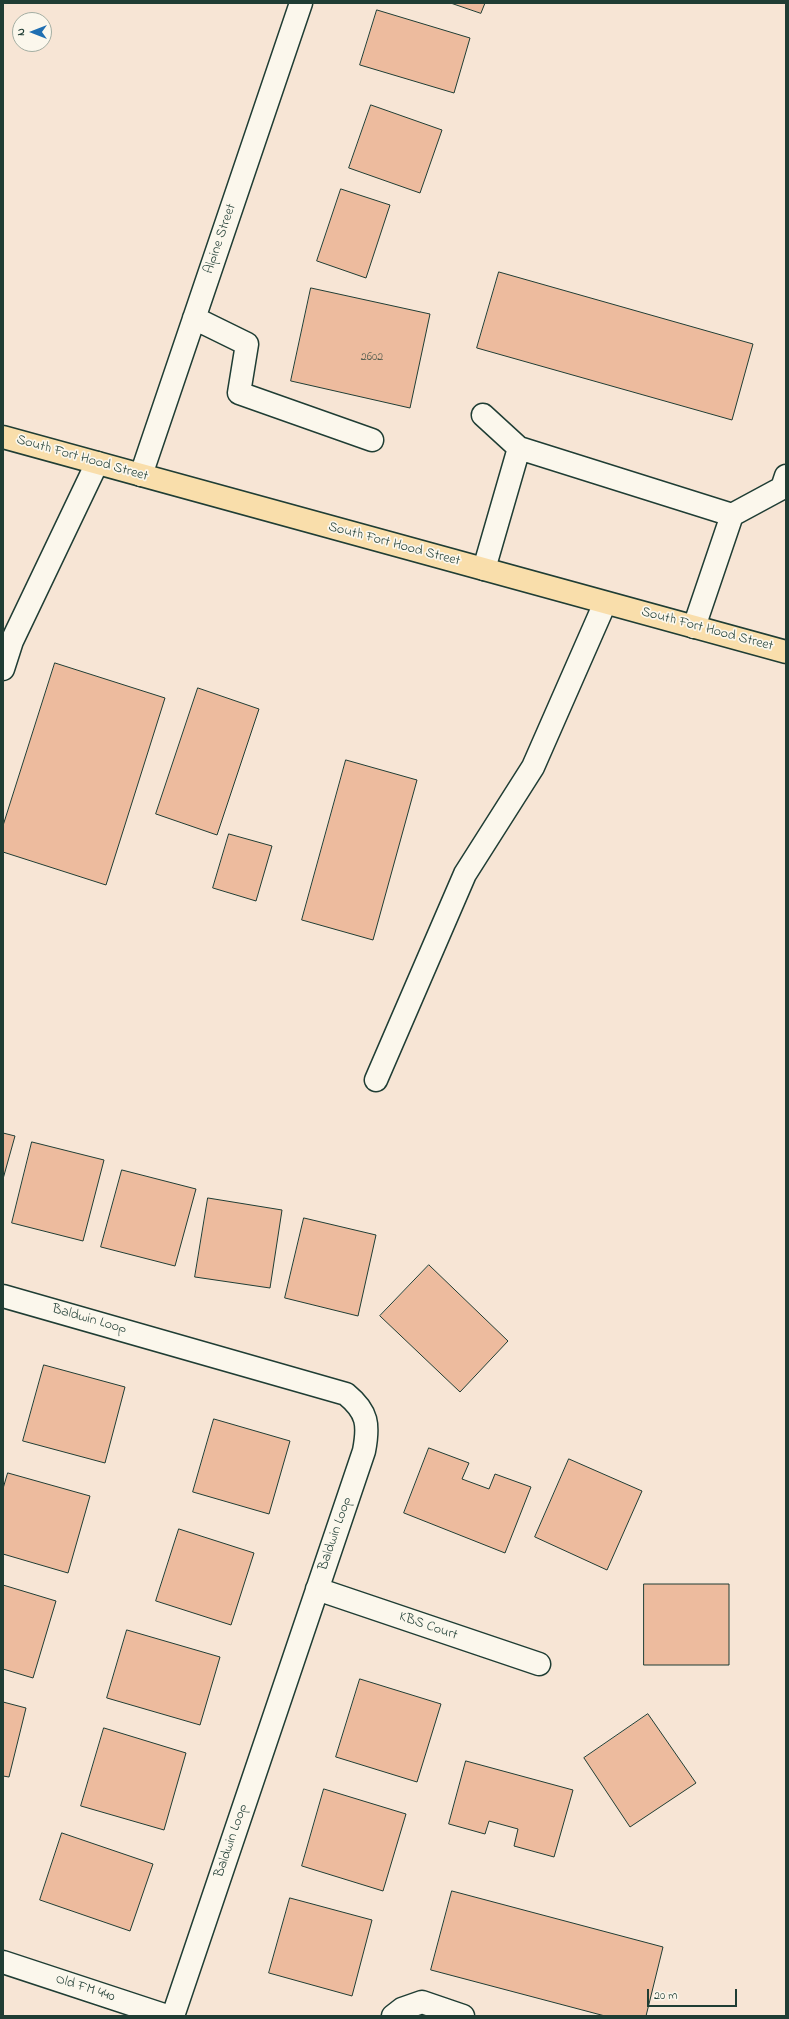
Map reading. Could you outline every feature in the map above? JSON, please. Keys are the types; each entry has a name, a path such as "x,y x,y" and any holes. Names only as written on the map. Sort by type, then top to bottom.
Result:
{"highway":[{"name":"South Fort Hood Street","path":"3,437 786,652"}],"street":[{"name":"Alpine Street","path":"141,475 301,3"},
{"path":"194,318 247,344 239,394 372,440"},
{"path":"483,415 519,448 732,515"},
{"path":"484,569 519,448"},
{"path":"3,669 12,640 97,463"},
{"path":"694,627 732,515 782,488 786,476"},
{"path":"376,1080 465,874 533,767 606,603"},
{"name":"Baldwin Loop","path":"3,1296 346,1394 358,1404 365,1417 367,1434 364,1451 173,2016"},
{"name":"KBS Court","path":"317,1589 539,1664"},
{"name":"Old FM 440","path":"3,1962 167,2016"},
{"path":"393,2016 402,2009 422,2002 463,2016"}],"building":[{"path":"451,3 485,3 481,13"},
{"path":"377,10 470,38 454,93 360,65"},
{"path":"371,105 442,130 420,193 349,168"},
{"path":"341,189 390,205 366,278 317,261"},
{"path":"499,272 753,344 732,420 477,348"},
{"path":"311,288 430,314 410,408 291,381"},
{"path":"55,663 165,698 106,885 3,852 3,826"},
{"path":"198,688 259,709 217,835 156,814"},
{"path":"346,760 417,780 373,940 302,920"},
{"path":"229,834 272,846 256,901 213,888"},
{"path":"3,1133 15,1136 3,1179"},
{"path":"32,1142 104,1160 83,1241 12,1223"},
{"path":"122,1170 196,1189 175,1266 101,1247"},
{"path":"208,1198 282,1210 270,1288 195,1277"},
{"path":"304,1218 376,1235 358,1316 285,1298"},
{"path":"429,1265 508,1341 460,1392 380,1316"},
{"path":"44,1365 125,1387 105,1463 23,1441"},
{"path":"214,1419 290,1441 269,1514 193,1492"},
{"path":"429,1448 469,1463 462,1479 489,1489 495,1474 531,1487 505,1553 404,1513"},
{"path":"569,1459 642,1491 607,1570 535,1537"},
{"path":"8,1473 90,1496 68,1573 3,1554 3,1489"},
{"path":"179,1529 254,1553 231,1625 156,1601"},
{"path":"644,1584 729,1584 729,1665 644,1665"},
{"path":"3,1585 56,1601 33,1678 3,1669"},
{"path":"127,1630 220,1657 200,1725 107,1698"},
{"path":"360,1679 441,1704 417,1782 336,1757"},
{"path":"3,1702 26,1708 9,1777 3,1776"},
{"path":"648,1714 696,1783 630,1827 584,1758"},
{"path":"104,1728 186,1753 164,1830 81,1806"},
{"path":"466,1761 573,1790 554,1857 514,1846 518,1829 489,1821 485,1834 449,1824"},
{"path":"324,1789 406,1814 383,1891 302,1866"},
{"path":"62,1833 153,1864 130,1931 40,1900"},
{"path":"452,1891 663,1947 646,2016 605,2016 431,1970"},
{"path":"290,1898 372,1920 352,1996 269,1973"}]}
